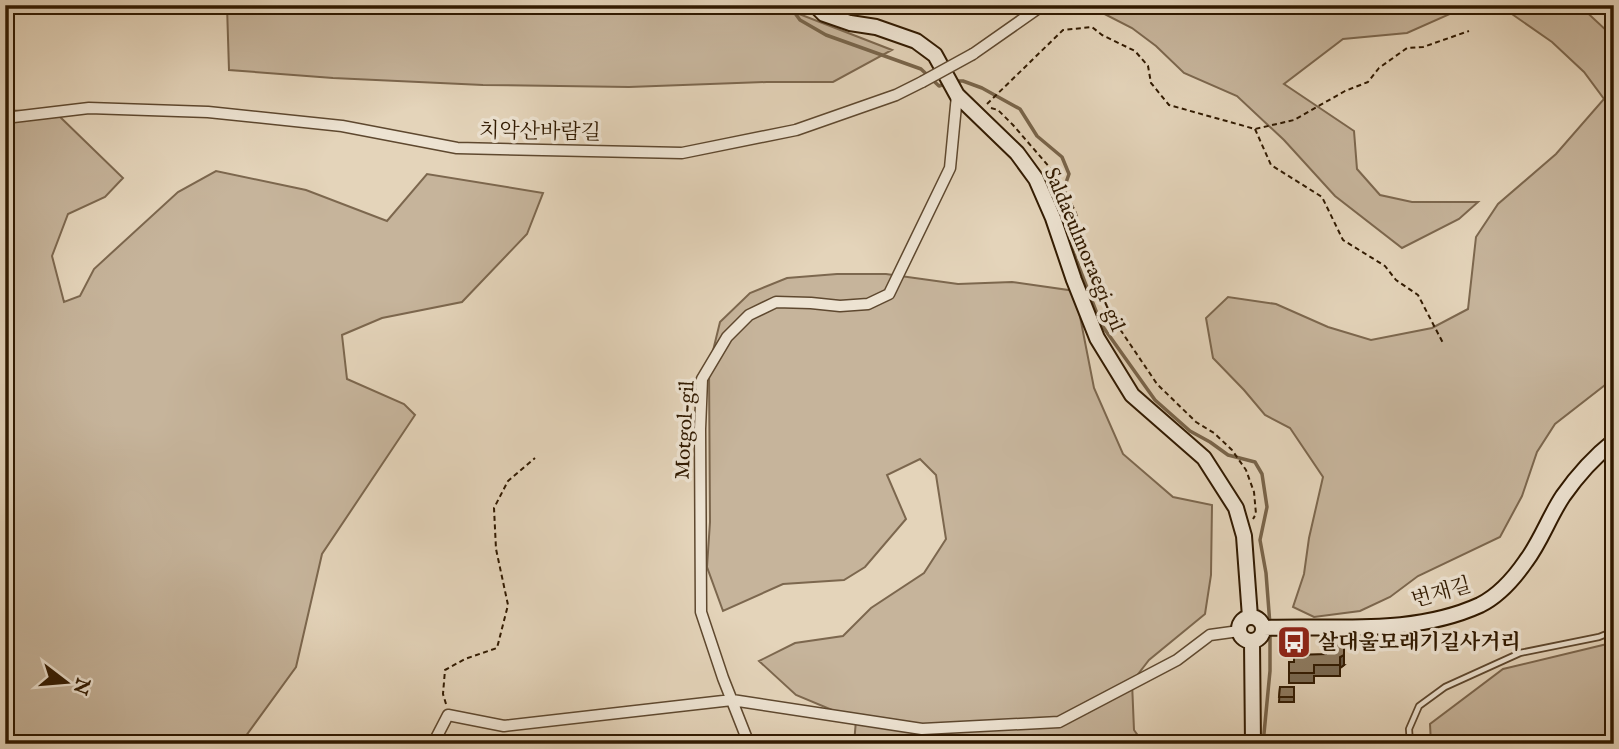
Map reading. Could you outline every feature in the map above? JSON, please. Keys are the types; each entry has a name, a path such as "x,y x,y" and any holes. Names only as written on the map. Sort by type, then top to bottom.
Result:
{"street":[{"name":"Saldaeulmoraegi-gil","path":"814,5 824,14 850,23 876,27 916,41 935,55 955,91 1017,153 1036,179 1054,218 1097,338 1132,395 1204,457 1236,508 1244,536 1250,617"},
{"name":"치악산바람길","path":"5,118 89,108 208,112 341,126 457,148 682,153 796,130 896,95 973,54 1043,5"},
{"name":"Motgol-gil","path":"749,744 701,612 702,379 727,337 749,315 767,306 776,302 840,306 868,304 889,294 950,168 955,91"},
{"name":"번재길","path":"1266,628 1353,628 1422,623 1482,604 1504,587 1525,563 1562,498 1601,451 1614,441"},
{"path":"1250,617 1258,618 1266,628 1259,639 1252,642 1243,639 1239,631 1240,623 1250,617"},
{"path":"433,744 448,715 504,726 732,700 922,729 1059,722 1177,660 1210,635 1239,631"},
{"path":"1252,642 1253,744"}],"lane":[{"path":"1410,744 1409,729 1419,706 1445,687 1520,653 1599,637 1614,631"}],"path":[{"path":"985,106 1063,30 1092,27 1102,35 1135,51 1148,66 1151,83 1169,105 1255,129 1294,120 1345,91 1368,82 1379,68 1407,48 1423,47 1469,31"},
{"path":"1255,129 1271,165 1322,197 1343,240 1385,266 1396,280 1418,295 1443,343"},
{"name":"Saldaeulmoraegi-gil","path":"1058,177 1076,213 1087,263 1107,310 1157,384 1196,422 1214,433 1235,453 1241,463 1254,492 1256,514 1244,536"},
{"path":"448,715 443,694 446,670 465,659 497,648 508,605 496,549 495,508 508,481 535,457"}],"shaded area":[{"path":"229,5 776,5 892,50 833,82 629,87 483,85 333,78 229,70"},
{"path":"1087,5 1466,5 1407,33 1343,39 1284,84 1354,131 1357,169 1380,195 1412,202 1478,202 1459,219 1402,248 1335,196 1284,140 1237,96 1184,73 1132,28"},
{"path":"1499,5 1579,5 1609,33 1614,32 1614,378 1555,424 1537,452 1522,496 1500,537 1418,576 1390,597 1360,611 1314,617 1293,607 1304,574 1323,477 1290,428 1265,415 1213,358 1206,318 1228,297 1276,304 1328,327 1371,340 1432,328 1468,309 1476,237 1498,204 1556,154 1604,99 1584,72 1552,42"},
{"path":"5,110 56,113 123,178 105,197 68,214 52,256 64,302 80,296 94,269 178,192 216,171 306,190 387,221 427,174 543,193 527,234 462,302 382,318 342,335 347,379 404,404 415,415 322,554 296,667 240,744 5,744"},
{"path":"886,274 958,284 1012,282 1075,291 1094,388 1123,454 1173,497 1212,505 1211,575 1205,614 1149,660 1132,682 1134,730 1144,744 854,744 856,720 796,695 759,661 795,643 843,636 871,608 924,573 946,539 936,475 920,459 887,475 906,519 865,567 844,580 783,584 723,611 707,567 710,522 709,367 720,322 750,293 787,278"},
{"path":"1614,641 1614,744 1431,744 1430,724 1503,669"}],"building":[{"path":"1326,638 1344,639 1344,655 1340,657 1340,665 1314,665 1314,673 1289,673 1289,662 1294,662 1294,655 1326,654"},
{"path":"1280,687 1294,687 1294,697 1279,697"}],"waterway":[{"path":"789,5 800,20 826,35 921,69 939,86 948,83"},
{"path":"955,81 982,88 1020,109 1037,136 1062,157 1069,174 1061,197 1069,229 1069,241 1101,324 1155,400 1190,431 1228,455 1255,462 1262,474 1267,507 1260,540 1266,573 1270,625"},
{"path":"1263,744 1270,671 1270,632"}],"place":[{"name":"살대울모래기길사거리","path":"1294,642"}]}
